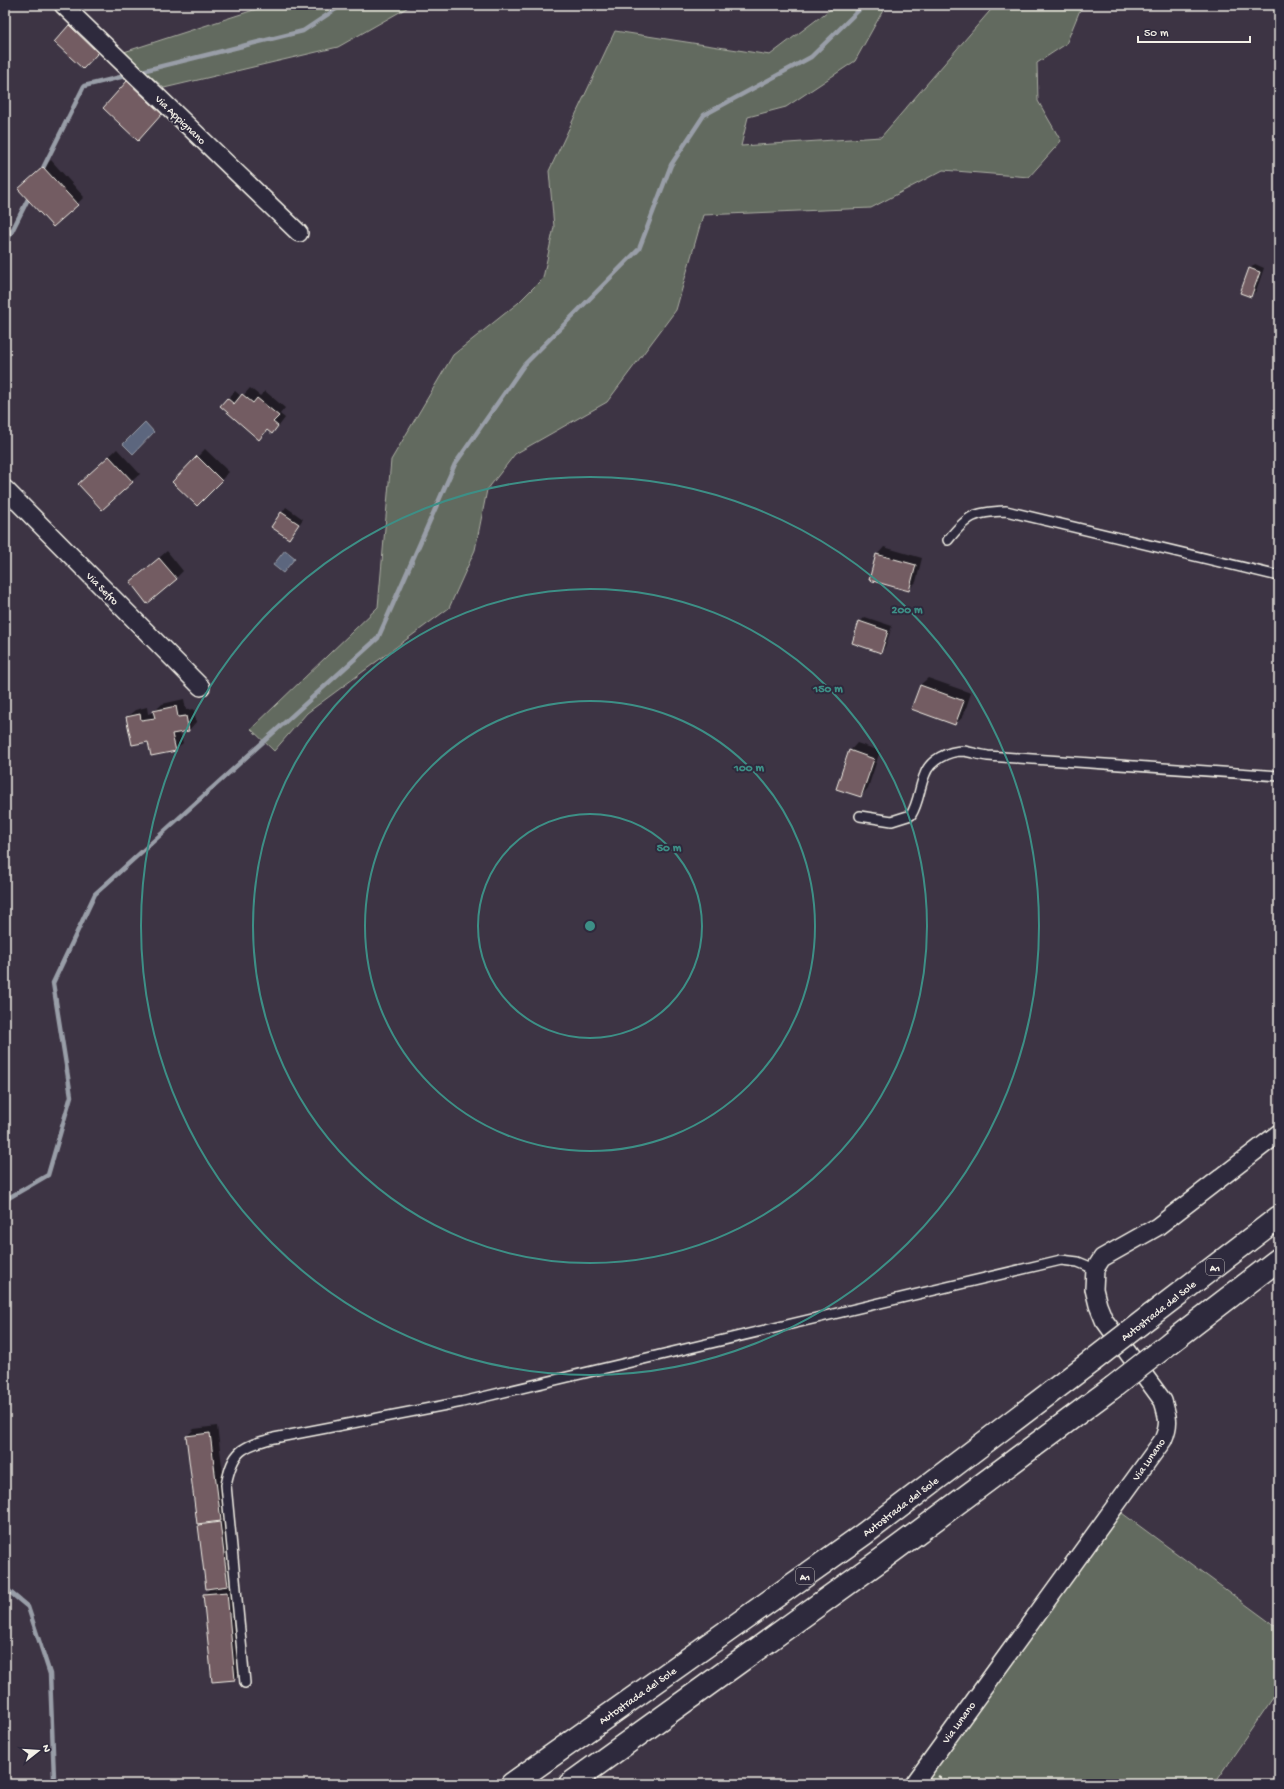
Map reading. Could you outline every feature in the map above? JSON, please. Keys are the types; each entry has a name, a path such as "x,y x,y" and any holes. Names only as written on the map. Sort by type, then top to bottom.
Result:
{"highway":[{"name":"Autostrada del Sole","path":"512,1784 864,1534 1279,1217"},
{"path":"570,1784 882,1559 1112,1388 1279,1259"}],"street":[{"name":"Via Appignano","path":"63,5 299,233"},
{"name":"Via Sefro","path":"5,489 201,687"},
{"path":"1095,1269 1102,1258 1157,1226 1279,1133"},
{"name":"Via Lunano","path":"914,1784 1163,1440 1168,1428 1167,1415 1163,1401 1104,1320 1094,1289 1095,1269"}],"lane":[{"path":"948,540 967,519 985,512 1006,512 1279,576"},
{"path":"860,816 892,821 911,815 917,806 925,774 932,763 942,756 962,751 988,756 1279,776"},
{"path":"245,1683 226,1485 233,1460 239,1452 250,1445 274,1438 462,1402 1062,1260 1078,1262 1095,1269"}],"shaded area":[{"path":"269,5 412,5 338,47 164,88 124,52"},
{"path":"836,5 886,5 855,61 786,107 748,117 741,146 881,137 995,5 1082,5 1066,44 1037,63 1038,101 1061,141 1029,177 943,170 871,208 703,215 676,310 607,402 515,454 487,490 475,550 449,608 307,713 274,751 251,729 378,607 391,460 453,355 518,303 543,278 554,227 549,171 615,31 770,55"},
{"path":"1107,1502 1279,1629 1279,1689 1214,1784 942,1784 936,1781 907,1777"}],"water":[{"path":"145,422 154,432 133,454 123,444"},
{"path":"285,550 295,558 283,573 273,565"}],"building":[{"path":"69,25 98,53 83,69 54,42"},
{"path":"127,81 162,114 138,141 103,108"},
{"path":"43,167 78,205 53,227 18,189"},
{"path":"1249,268 1260,272 1251,297 1240,293"},
{"path":"242,394 253,403 257,398 279,416 273,422 278,426 272,434 267,430 259,440 220,406 227,398 234,404"},
{"path":"109,456 133,482 102,510 78,484"},
{"path":"197,456 222,481 197,506 172,482"},
{"path":"281,512 299,524 289,539 271,527"},
{"path":"876,554 916,565 909,591 869,580"},
{"path":"159,558 177,579 147,604 130,582"},
{"path":"859,621 888,631 881,653 852,643"},
{"path":"920,685 964,701 955,725 911,709"},
{"path":"176,706 178,717 186,716 189,731 172,734 176,751 151,756 148,742 132,745 126,717 140,714 141,720 155,718 153,711"},
{"path":"849,750 874,759 861,797 836,789"},
{"path":"210,1433 221,1521 197,1524 186,1436"},
{"path":"220,1522 228,1586 206,1589 198,1525"},
{"path":"227,1592 235,1680 212,1682 203,1594"}],"waterway":[{"path":"138,72 303,31 342,5"},
{"path":"5,1200 48,1175 71,1096 53,983 95,894 378,638 455,464 524,365 639,249 671,165 704,115 811,57 864,5"},
{"path":"41,172 84,86 129,75"},
{"path":"5,245 30,195"},
{"path":"5,1588 28,1607 50,1674 54,1778 51,1784"}]}
